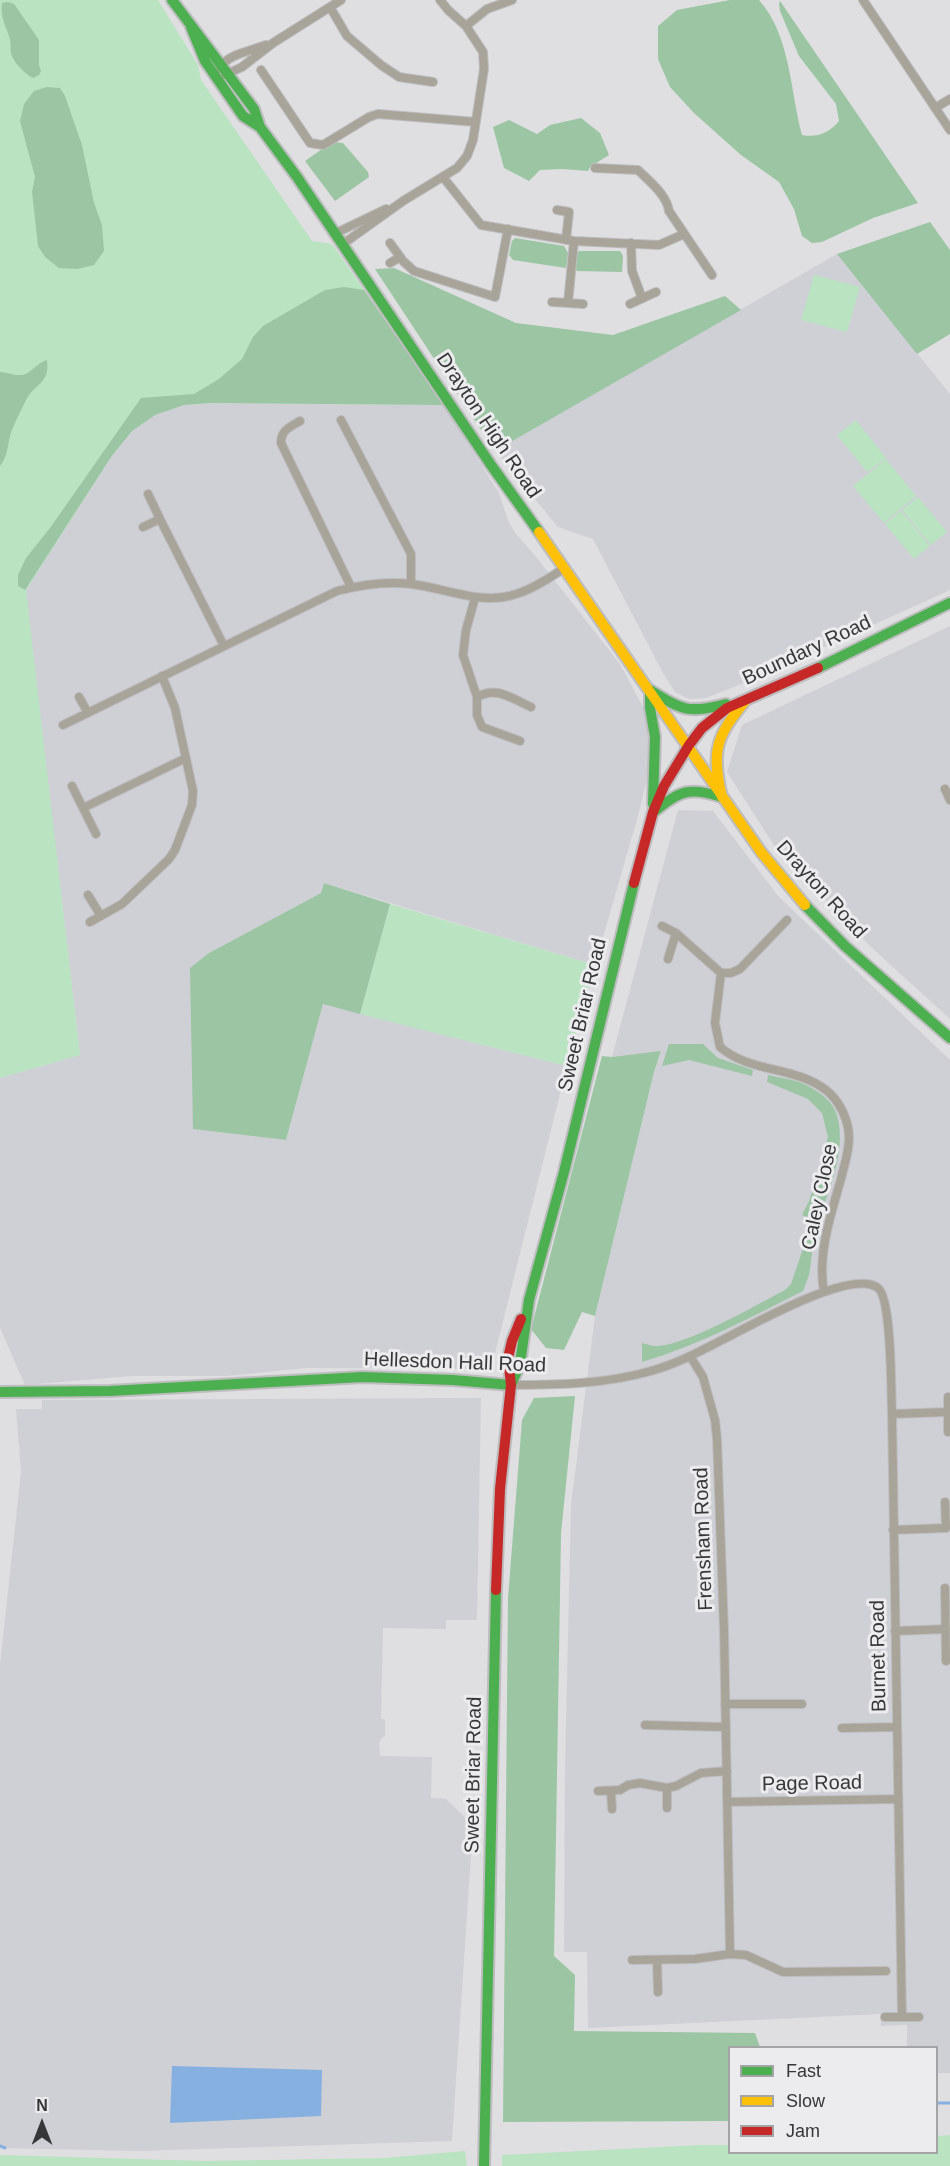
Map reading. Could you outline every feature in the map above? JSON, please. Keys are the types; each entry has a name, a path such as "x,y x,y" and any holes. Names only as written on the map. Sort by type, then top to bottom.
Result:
{"main road":[{"name":"Drayton High Road","path":"172,0 255,109 260,127 336,233 491,465 689,745"},
{"name":"Drayton High Road","path":"191,27 205,61 243,116 260,127"},
{"name":"Boundary Road","path":"689,745 714,716 747,698 821,666 950,603"},
{"path":"650,690 681,709 690,711 699,711 747,698"},
{"path":"650,690 650,708 655,737 653,812"},
{"path":"722,797 715,773 719,736 747,698"},
{"name":"Drayton Road","path":"689,745 722,797 793,892 845,945 950,1038"},
{"name":"Sweet Briar Road","path":"484,2161 494,1629 501,1489 511,1384 508,1358 512,1341 529,1300 569,1150 653,812 664,786 689,745"},
{"path":"653,812 674,795 690,789 702,790 722,797"},
{"name":"Hellesdon Hall Road","path":"0,1392 122,1390 362,1377 511,1384"}],"street":[{"path":"215,75 229,74 341,0"},
{"path":"343,244 403,201 457,168 467,156 474,140 484,69 483,52 466,26 440,0"},
{"path":"466,26 487,9 512,0"},
{"path":"863,0 950,130"},
{"path":"330,7 347,36 381,65 399,77 433,82"},
{"path":"215,75 222,63 273,43"},
{"path":"261,70 310,143 323,145 369,117 378,114 476,122"},
{"path":"935,108 950,99"},
{"path":"595,168 619,166 638,170 657,188 712,275"},
{"path":"443,177 481,225 570,241 659,245 684,234"},
{"path":"336,233 403,201"},
{"path":"557,210 569,212 568,303"},
{"path":"390,243 400,257 416,271 495,297 507,229"},
{"path":"631,243 632,271 642,298"},
{"path":"390,263 400,257"},
{"path":"630,304 656,292"},
{"path":"552,302 583,304"},
{"path":"341,420 411,554 411,584"},
{"path":"300,421 287,428 281,436 281,443 351,587"},
{"path":"148,494 224,646"},
{"path":"143,527 160,519"},
{"path":"63,725 337,591 351,587 393,583 411,584 475,598 491,598 518,594 566,568"},
{"path":"475,598 463,655 477,697 477,715 482,727 520,741"},
{"path":"90,922 122,904 169,859 176,850 192,805 193,791 186,758 174,708 162,676"},
{"path":"477,697 488,691 500,693 531,707"},
{"path":"79,697 88,713"},
{"path":"83,808 186,758"},
{"path":"72,786 96,834"},
{"path":"945,789 950,800"},
{"path":"88,896 101,916"},
{"path":"662,926 676,933 721,973 731,973 740,969 787,920"},
{"path":"668,959 676,933"},
{"name":"Caley Close","path":"721,973 714,1023 720,1047 741,1061 812,1081 828,1091 840,1107 846,1121 849,1137 848,1152 827,1229 822,1275 824,1292"},
{"name":"Hellesdon Hall Road","path":"511,1384 570,1384 614,1380 652,1371 690,1356 787,1306 824,1292 857,1285 873,1285 880,1289 884,1296"},
{"name":"Burnet Road","path":"884,1296 888,1328 892,1414 902,2017"},
{"name":"Frensham Road","path":"690,1356 703,1377 716,1430 727,1771 730,1954"},
{"path":"948,1396 948,1432"},
{"path":"892,1414 947,1412"},
{"path":"893,1530 948,1528 945,1502"},
{"path":"945,1588 946,1661"},
{"path":"895,1631 946,1629"},
{"path":"725,1704 801,1704"},
{"path":"645,1725 688,1722 725,1727"},
{"path":"842,1728 897,1727"},
{"path":"598,1791 620,1790 628,1785 640,1783 667,1788 676,1786 701,1773 727,1771"},
{"path":"667,1788 667,1808"},
{"path":"611,1791 612,1809"},
{"name":"Page Road","path":"727,1802 898,1799"},
{"path":"632,1960 695,1959 730,1954 746,1955 783,1972 886,1971"},
{"path":"657,1960 658,1992"},
{"path":"885,2017 919,2017"}],"shaded area":[{"path":"837,254 950,394 950,590 754,679 706,698 689,699 675,692 663,673 593,539 558,527 495,451"},
{"path":"211,403 444,405 499,493 515,533 620,664 644,709 649,730 648,774 595,965 324,883 321,893 209,953 193,1129 286,1140 323,1004 567,1066 491,1369 306,1368 227,1376 132,1376 25,1385 0,1328 0,1078 80,1055 25,590 111,457 132,431 155,415 184,405"},
{"path":"950,626 950,1019 871,947 777,850 727,772 742,725"},
{"path":"678,810 713,811 779,897 950,1060 950,2073 938,2073 938,2046 907,2046 907,2025 881,2026 880,2014 588,2028 587,1952 564,1952 565,1768 571,1505 595,1316 654,1072 661,1052 612,1057"},
{"path":"481,1398 477,1620 446,1620 446,1629 383,1628 381,1719 385,1719 385,1737 382,1737 379,1743 380,1756 432,1757 431,1798 446,1799 473,1825 452,2141 137,2151 0,2148 0,1665 21,1472 16,1409 42,1409 42,1400"}],"green space":[{"path":"0,0 158,0 198,65 201,80 312,241 332,244 444,405 211,403 184,405 155,415 132,431 111,457 26,590 80,1055 0,1078"},
{"path":"730,0 759,0 770,14 784,47 802,135 822,134 839,121 836,104 799,56 780,11 780,1 918,203 873,218 822,242 812,243 802,236 794,209 779,182 741,155 694,113 670,87 658,59 658,26 677,10"},
{"path":"2,3 14,4 39,40 41,71 33,78 26,74 11,53 10,39 2,13"},
{"path":"47,87 60,88 65,96 82,145 94,203 102,225 104,251 94,265 77,269 59,268 45,257 38,246 32,192 35,177 20,121 24,104 34,91"},
{"path":"581,118 600,133 609,155 590,167 588,171 540,170 529,181 504,168 493,127 509,120 537,134 550,125"},
{"path":"332,142 343,143 368,172 369,177 335,201 305,161"},
{"path":"930,222 950,250 950,334 917,354 837,254"},
{"path":"515,238 564,246 568,253 566,268 513,260 509,255 512,241"},
{"path":"579,251 620,251 623,256 622,272 577,271 575,268"},
{"path":"394,268 516,323 613,335 725,296 741,310 495,451 375,269"},
{"path":"814,275 860,287 847,332 801,320"},
{"path":"344,287 364,290 444,405 211,403 184,405 155,415 132,431 111,457 25,590 18,586 18,575 26,558 50,528 141,398 194,394 219,379 242,359 253,337 263,326 325,290"},
{"path":"47,360 44,379 26,400 12,430 5,457 0,466 0,372 24,375"},
{"path":"856,420 886,458 867,472 837,435"},
{"path":"886,459 916,496 884,523 853,486"},
{"path":"918,497 947,532 931,545 902,510"},
{"path":"901,511 930,546 914,559 885,524"},
{"path":"324,883 390,904 360,1014 323,1004 286,1140 193,1129 190,968 209,953 321,893"},
{"path":"390,904 595,965 567,1066 360,1014"},
{"path":"669,1044 703,1044 718,1058 753,1070 752,1076 689,1060 662,1066"},
{"path":"661,1051 595,1316 582,1312 564,1350 546,1348 531,1329 602,1056 612,1057"},
{"path":"768,1075 808,1086 826,1098 835,1110 839,1123 839,1152 832,1182 817,1222 802,1215 810,1199 828,1137 822,1113 808,1099 767,1082"},
{"path":"808,1234 814,1240 809,1275 803,1291 704,1339 642,1362 642,1343 656,1346 685,1339 721,1324 785,1290 791,1284"},
{"path":"575,1396 561,1533 554,1956 575,1975 574,2031 755,2033 760,2046 728,2046 728,2121 503,2122 508,1598 522,1420 534,1398"},
{"path":"950,2135 950,2166 502,2166 502,2155 701,2145 728,2145 728,2154 938,2154 938,2136"},
{"path":"465,2151 467,2166 0,2166 0,2155 206,2161 384,2158"}],"water":[{"path":"172,2066 322,2070 321,2116 170,2123"}],"waterway":[{"path":"938,2103 950,2103"},
{"path":"0,2146 5,2148"}],"traffic: fast":[{"path":"172,0 254,109 260,127"},
{"path":"191,27 205,61 243,116 260,127 297,177 491,465 539,532"},
{"path":"818,668 950,603"},
{"path":"653,804 655,737 650,708 650,690 686,708 703,709 726,704"},
{"path":"655,811 686,792 702,792 722,797"},
{"path":"511,1385 520,1364 529,1300 564,1172 634,883"},
{"path":"805,905 845,946 950,1038"},
{"path":"0,1392 110,1391 362,1377 453,1380 511,1385"},
{"path":"484,2166 496,1590"}],"traffic: slow":[{"path":"539,532 761,852 805,905"},
{"path":"722,797 717,768 718,745 728,725 745,701"}],"traffic: jam":[{"path":"634,883 653,812 664,786 702,728 727,708 818,668"},
{"path":"496,1590 500,1489 511,1385 508,1358 521,1319"}]}
